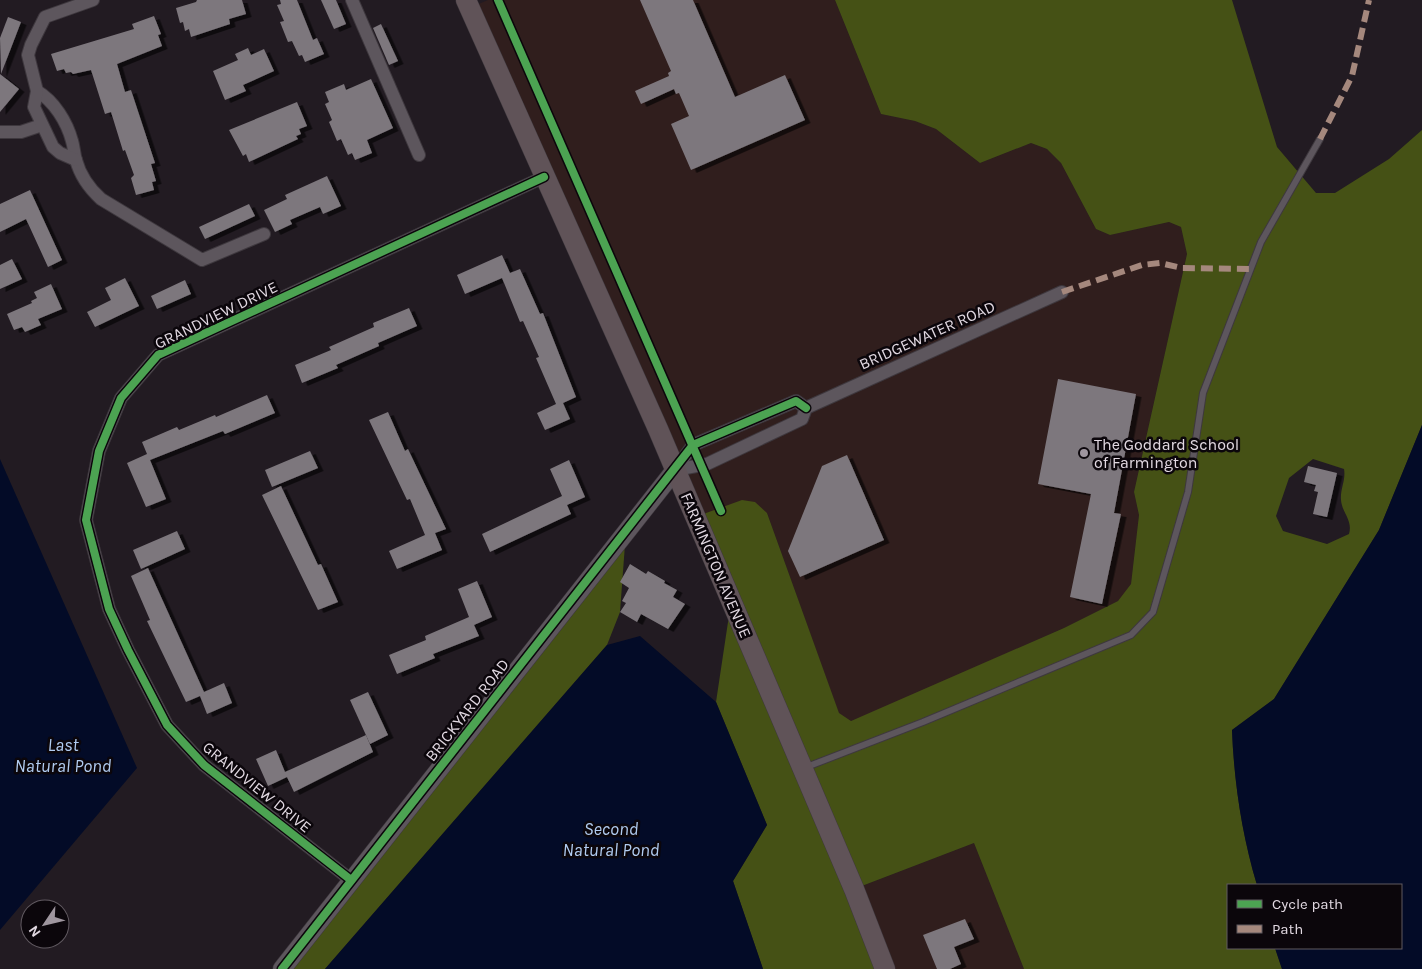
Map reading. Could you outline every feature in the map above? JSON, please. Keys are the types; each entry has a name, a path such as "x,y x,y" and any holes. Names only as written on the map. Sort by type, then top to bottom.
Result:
{"main road":[{"name":"FARMINGTON AVENUE","path":"466,0 675,470 864,913 885,969"}],"street":[{"path":"76,160 53,147 42,126 34,107 37,91 28,55 30,45 45,17 93,0"},
{"path":"352,0 419,156"},
{"path":"37,91 46,96 64,120 71,136 76,160 90,189 101,199 202,260 264,234"},
{"path":"0,132 21,132 42,126"},
{"name":"GRANDVIEW DRIVE","path":"351,880 204,765 167,725 128,650 102,586 86,520 99,450 121,398 158,355 544,178"},
{"name":"BRIDGEWATER ROAD","path":"675,470 707,464 802,419 806,408 1062,292"},
{"name":"BRIDGEWATER ROAD","path":"675,470 693,445 796,402 806,408"},
{"name":"BRICKYARD ROAD","path":"282,969 675,470"}],"lane":[{"path":"803,769 923,722 1131,635 1153,612 1188,492 1203,393 1260,242 1320,140"}],"shaded area":[{"path":"488,0 835,0 881,114 915,121 936,129 980,163 1031,143 1047,149 1061,163 1096,229 1110,235 1169,222 1181,227 1187,254 1134,492 1139,515 1131,584 1123,596 1118,601 1064,628 889,706 851,721 839,714 767,513 695,517 469,8"},
{"path":"974,843 1024,969 885,969 854,889"}],"green space":[{"path":"835,0 1232,0 1277,147 1316,193 1335,193 1389,159 1422,130 1422,425 1379,530 1274,699 1232,730 1240,808 1247,847 1257,884 1227,884 1227,949 1275,949 1282,969 1024,969 974,843 854,889 885,969 763,969 733,881 767,825 716,702 731,602 695,517 742,500 755,502 767,513 839,713 851,721 1064,628 1118,601 1131,584 1139,515 1134,492 1187,254 1181,227 1169,222 1110,235 1096,229 1061,163 1047,149 1031,143 980,163 936,129 915,121 881,114","holes":["1313,459 1344,469 1341,500 1350,525 1349,534 1327,544 1283,531 1276,516 1289,478"]},
{"path":"626,531 620,612 607,645 325,969 282,969"}],"water":[{"path":"1422,425 1422,969 1282,969 1275,949 1402,949 1402,884 1257,884 1247,847 1240,808 1232,730 1274,699 1379,530"},
{"name":"Last Natural Pond","path":"0,459 137,768 26,899 20,899 20,906 0,930"},
{"name":"Second Natural Pond","path":"640,636 716,702 767,825 733,881 763,969 325,969 607,645"}],"building":[{"path":"197,0 242,0 246,14 229,19 230,24 191,37 189,29 185,31 183,22 180,23 176,8 196,2"},
{"path":"280,0 297,0 313,40 317,38 324,54 305,62 302,55 299,56 292,41 288,42 280,22 284,21 277,5 281,4"},
{"path":"321,0 336,0 346,24 334,29"},
{"path":"640,0 693,0 735,97 785,75 805,120 691,170 671,124 689,116 679,93 676,94 674,89 641,104 635,91 669,76 668,73 671,71"},
{"path":"154,16 161,34 158,35 162,46 117,64 125,92 131,90 155,163 151,164 156,181 152,182 154,190 136,195 131,178 134,175 125,150 123,151 111,112 105,114 91,70 73,74 71,72 66,73 64,69 57,71 51,54 134,29 132,24"},
{"path":"8,17 21,22 1,74 0,38"},
{"path":"381,24 398,61 389,65 373,28"},
{"path":"248,48 251,55 264,49 274,71 243,85 246,91 225,100 213,71 238,60 235,54"},
{"path":"0,74 19,89 0,112"},
{"path":"371,79 393,128 367,140 372,153 355,160 352,153 348,155 341,139 337,141 329,122 332,120 325,104 329,102 325,92 344,84 346,90"},
{"path":"297,102 307,126 299,129 301,134 296,136 298,139 249,162 246,154 243,156 229,130"},
{"path":"327,176 341,206 323,214 320,207 290,220 292,224 275,232 264,210 287,199 285,195"},
{"path":"30,190 62,260 48,267 26,219 0,232 0,204"},
{"path":"249,204 255,216 205,239 199,227"},
{"path":"502,255 510,273 520,269 540,314 543,313 576,397 563,403 570,419 545,430 537,413 556,404 536,358 539,357 523,321 520,322 502,278 465,294 457,275"},
{"path":"12,259 22,279 0,289 0,265"},
{"path":"125,278 139,306 95,327 87,312 111,300 105,288"},
{"path":"185,280 191,294 157,309 151,296"},
{"path":"51,284 62,309 38,319 41,325 25,332 22,327 14,330 7,314 32,303 31,301 37,298 34,292"},
{"path":"409,308 417,326 378,343 379,346 336,365 338,368 302,383 295,365 331,350 329,347 374,327 373,323"},
{"name":"The Goddard School of Farmington","path":"1058,379 1136,394 1114,513 1121,514 1102,604 1070,597 1091,494 1038,484"},
{"path":"267,395 275,413 225,434 223,431 150,460 166,499 146,507 127,463 147,454 142,442 177,427 179,430 215,415 216,417"},
{"path":"388,412 405,451 408,449 446,529 435,533 442,550 397,569 389,551 425,535 410,499 407,500 369,420"},
{"path":"310,451 318,468 272,487 265,470"},
{"path":"847,455 884,540 800,577 788,551 822,466"},
{"path":"569,460 585,497 567,505 571,514 490,552 482,534 562,496 550,469"},
{"path":"1308,466 1337,473 1327,517 1313,514 1318,492 1314,491 1316,485 1304,482"},
{"path":"281,486 318,565 321,564 338,602 318,610 262,495"},
{"path":"177,531 185,549 141,569 133,550"},
{"path":"630,564 646,574 648,571 677,590 673,597 685,604 668,629 641,614 637,622 620,612 626,603 622,601 629,588 620,582"},
{"path":"148,568 204,692 224,683 232,703 207,714 200,696 186,702 147,621 150,620 131,576"},
{"path":"477,581 492,617 474,625 479,636 433,654 435,658 397,674 389,655 426,640 425,636 469,617 458,589"},
{"path":"368,692 388,735 370,744 350,700"},
{"path":"366,735 373,752 294,792 287,777 268,786 256,759 276,750 285,772"},
{"path":"965,919 974,939 954,947 961,964 950,969 937,969 923,935"}],"marked path":[{"path":"1320,139 1352,76 1369,0"},
{"path":"1062,292 1142,265 1160,263 1182,268 1250,269"}],"cycle path":[{"path":"498,0 721,511"},
{"path":"351,880 204,765 167,725 109,609 86,520 99,451 121,398 158,355 544,177"},
{"path":"282,969 693,445 796,401 806,408"}],"place":[{"name":"The Goddard School of Farmington","path":"1084,453"}]}
